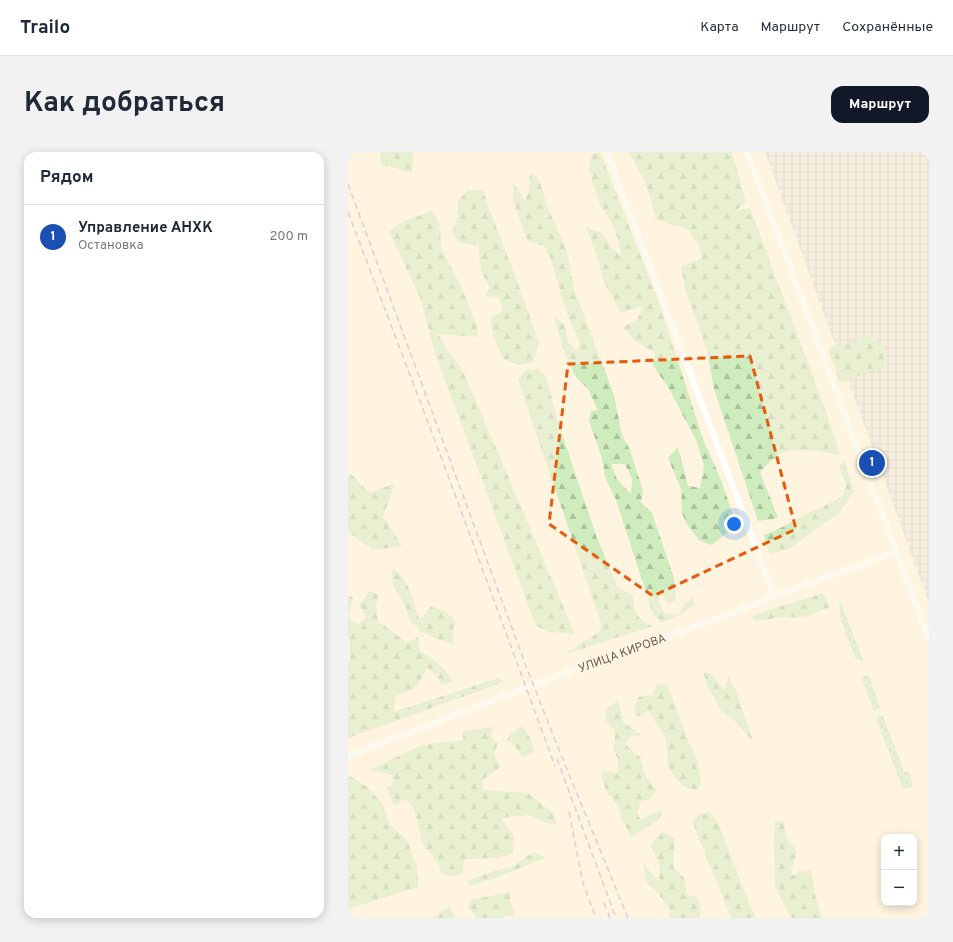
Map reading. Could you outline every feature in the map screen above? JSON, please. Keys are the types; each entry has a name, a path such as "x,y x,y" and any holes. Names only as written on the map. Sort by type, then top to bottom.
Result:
{"street":[{"path":"606,152 774,596"},
{"path":"746,152 929,639"},
{"name":"УЛИЦА КИРОВА","path":"348,756 514,694 552,678 897,552"}],"highlighted area":[{"path":"750,356 796,529 653,596 549,524 568,364"}],"shaded area":[{"path":"765,152 929,152 929,603"}],"green space":[{"path":"380,152 414,152 412,173 381,164"},
{"path":"600,152 658,300 704,442 718,473 729,504 735,526 712,545 700,541 686,523 682,513 681,489 668,458 678,447 688,486 700,488 704,466 696,440 668,387 652,364 655,353 634,340 623,327 637,320 644,306 621,313 603,280 598,259 586,227 603,233 611,247 622,257 618,239 611,221 600,205 589,169 592,154"},
{"path":"628,152 732,152 746,202 735,211 750,208 824,406 840,455 812,450 784,452 771,461 760,472 778,518 758,521 714,389 707,350 686,292 681,267 702,258 698,244 688,229 656,220 646,185"},
{"path":"530,173 538,177 548,208 567,251 574,289 614,395 622,435 630,450 643,491 641,502 652,513 674,578 676,601 668,603 659,591 659,602 664,613 679,615 684,604 693,598 694,605 680,615 661,623 653,614 616,500 605,477 602,458 589,421 591,411 598,410 588,389 576,377 567,359 553,315 565,325 568,342 578,351 579,341 567,314 550,257 544,246 528,242 513,201 513,182 525,201 529,191","holes":["611,464 625,464 632,479 631,494 617,479"]},
{"path":"467,190 483,190 539,343 533,362 519,365 503,359 491,329 491,317 502,312 500,298 486,296 489,286 481,271 478,246 459,242 452,232 457,218 458,202"},
{"path":"432,211 440,225 441,248 462,288 477,326 478,337 438,334 448,351 460,366 470,387 575,634 549,632 536,626 435,353 421,300 389,231 406,220"},
{"path":"870,336 878,341 882,347 886,364 879,370 867,372 841,383 829,352 829,348"},
{"path":"538,369 546,376 557,419 597,538 618,587 633,596 634,607 637,615 643,621 653,626 563,655 600,631 601,623 518,380 526,370"},
{"path":"844,460 854,491 840,512 791,548 770,554 764,535 843,496 846,485 839,466"},
{"path":"351,474 369,493 395,483 383,516 402,546 373,550 351,534 348,528 348,476"},
{"path":"392,569 404,579 407,584 420,620 431,606 445,611 455,620 453,644 437,639 420,631 410,620 405,605 393,585"},
{"path":"369,591 379,595 376,606 378,623 384,625 407,643 418,637 420,651 439,664 453,682 442,684 435,674 427,667 416,686 407,692 395,695 394,712 498,678 504,682 348,738 348,662 350,662 350,643 348,634 348,618 359,625 366,617 359,605"},
{"path":"823,593 830,608 823,609 807,616 782,617 754,621 752,616 769,610"},
{"path":"348,596 353,597 348,618"},
{"path":"839,603 841,603 864,662 855,658 840,617"},
{"path":"703,671 712,675 725,690 728,677 735,688 753,741 731,717 722,712 707,685"},
{"path":"864,675 869,676 880,707 878,711 873,709 862,679"},
{"path":"658,683 667,684 689,743 698,761 701,783 697,790 686,788 676,779 668,766 666,739 648,710 640,716 635,716 635,706 638,697 652,695"},
{"path":"618,700 623,722 641,735 632,736 625,744 640,757 646,777 657,790 651,799 641,801 637,813 641,820 658,811 663,812 657,821 631,837 622,819 617,804 607,793 601,771 617,773 618,759 613,749 615,739 614,730 606,721 605,711"},
{"path":"880,715 883,716 904,771 909,772 913,785 909,787 902,787 876,718"},
{"path":"523,726 530,738 534,752 522,757 512,742 505,741 513,732"},
{"path":"493,727 490,736 498,743 494,754 500,767 483,780 483,790 528,793 553,813 557,825 545,823 529,815 501,818 514,836 513,853 499,858 464,859 463,874 453,876 442,874 438,863 423,844 414,809 405,799 394,805 387,789 393,783 392,775 369,770 422,745 463,740 463,731"},
{"path":"350,776 367,787 382,803 391,826 407,840 417,867 418,887 348,909 348,777"},
{"path":"709,811 719,825 756,918 731,918 692,821 700,814"},
{"path":"775,821 783,821 787,839 796,850 791,876 799,872 811,870 816,899 822,918 792,918 783,903 775,885"},
{"path":"662,832 675,838 673,867 684,878 687,895 697,897 701,910 699,918 669,918 671,911 657,892 646,881 643,864 659,881 660,867 651,845"},
{"path":"534,852 546,858 493,879 468,886 469,880 513,866"},
{"path":"510,892 510,900 515,916 505,915 504,918 477,918 468,907 470,900"},
{"path":"449,907 456,918 432,918"}],"railway":[{"path":"348,184 526,666 628,918"},
{"path":"348,212 443,462 555,766"},
{"path":"557,759 616,918"},
{"path":"569,812 583,883 596,918"},
{"path":"604,903 610,918"}],"place":[{"name":"Управление АНХК","path":"872,463"}]}
